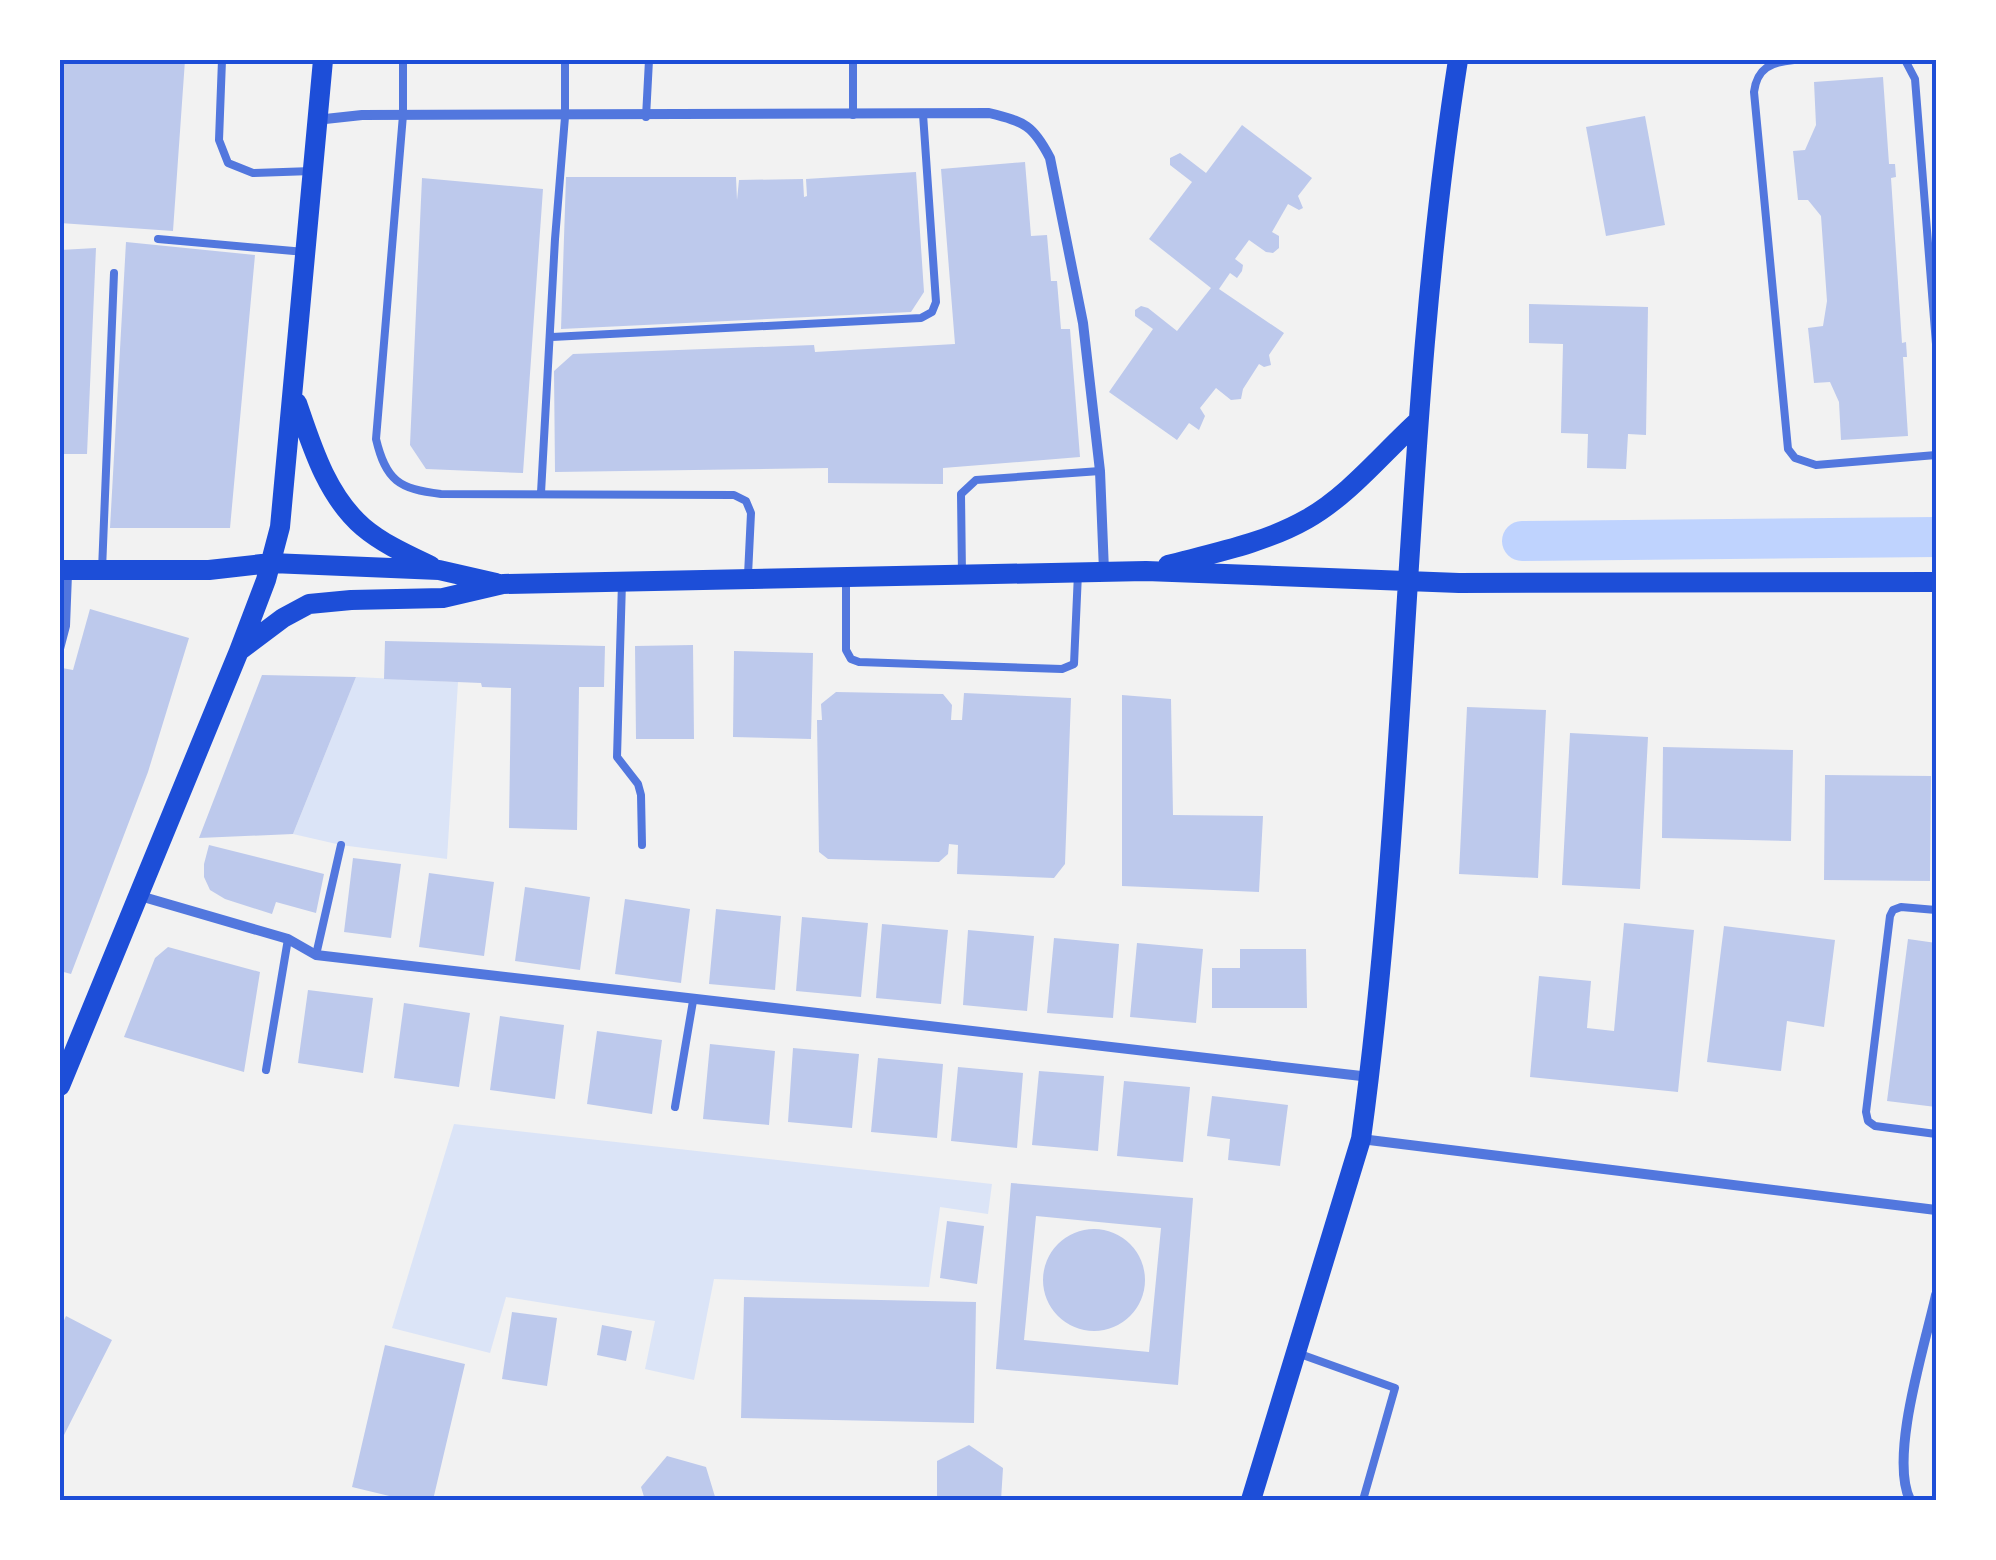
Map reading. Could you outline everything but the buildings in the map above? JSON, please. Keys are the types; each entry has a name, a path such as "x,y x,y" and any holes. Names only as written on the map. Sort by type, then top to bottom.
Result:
{"main road":[{"path":"60,1086 140,896 271,563 280,527 294,397 323,60"},
{"path":"1251,1500 1361,1138 1370,1077 1409,580 1417,422 1458,60"},
{"path":"294,397 327,480 350,514 388,544 440,570"},
{"path":"1146,571 1254,542 1308,518 1417,422"},
{"path":"64,570 209,570 271,563 440,570 503,584"},
{"path":"238,651 309,604 442,598 503,584 1146,571 1601,584 1936,582"}],"street":[{"path":"316,120 402,115 990,113 1020,120 1038,134 1050,158 1083,323 1100,471 1104,572"},
{"path":"140,896 288,938 316,955 1370,1077"},
{"path":"1361,1138 1936,1210"},
{"path":"1910,1500 1905,1489 1902,1451 1936,1295"}],"lane":[{"path":"222,60 219,140 228,163 253,173 312,171"},
{"path":"403,60 376,439 382,463 396,482 416,491 734,496 746,501 751,514 748,579"},
{"path":"541,493 566,116 565,60"},
{"path":"646,116 649,60"},
{"path":"853,60 853,115"},
{"path":"1794,60 1770,64 1761,71 1754,92 1788,449 1796,458 1816,465 1936,455"},
{"path":"1905,60 1915,79 1936,344"},
{"path":"552,337 921,318 932,312 936,302 923,114"},
{"path":"158,240 305,252"},
{"path":"102,570 114,273"},
{"path":"962,575 961,494 968,485 976,480 1100,471"},
{"path":"60,649 66,626 64,570"},
{"path":"846,578 846,650 850,659 1062,669 1074,664 1077,649 1078,573"},
{"path":"622,582 617,757 638,784 642,845"},
{"path":"316,955 341,845"},
{"path":"1936,910 1901,907 1890,916 1866,1112 1868,1121 1875,1126 1936,1134"},
{"path":"266,1070 288,938"},
{"path":"676,1107 692,1001"},
{"path":"1296,1352 1395,1388 1364,1500"}],"shaded area":[{"path":"356,677 458,682 447,859 341,845 293,834"},
{"path":"454,1124 992,1184 988,1214 940,1207 929,1287 714,1279 694,1380 645,1369 655,1321 506,1297 490,1353 392,1328"}],"waterway":[{"path":"1522,541 1936,537"}]}
